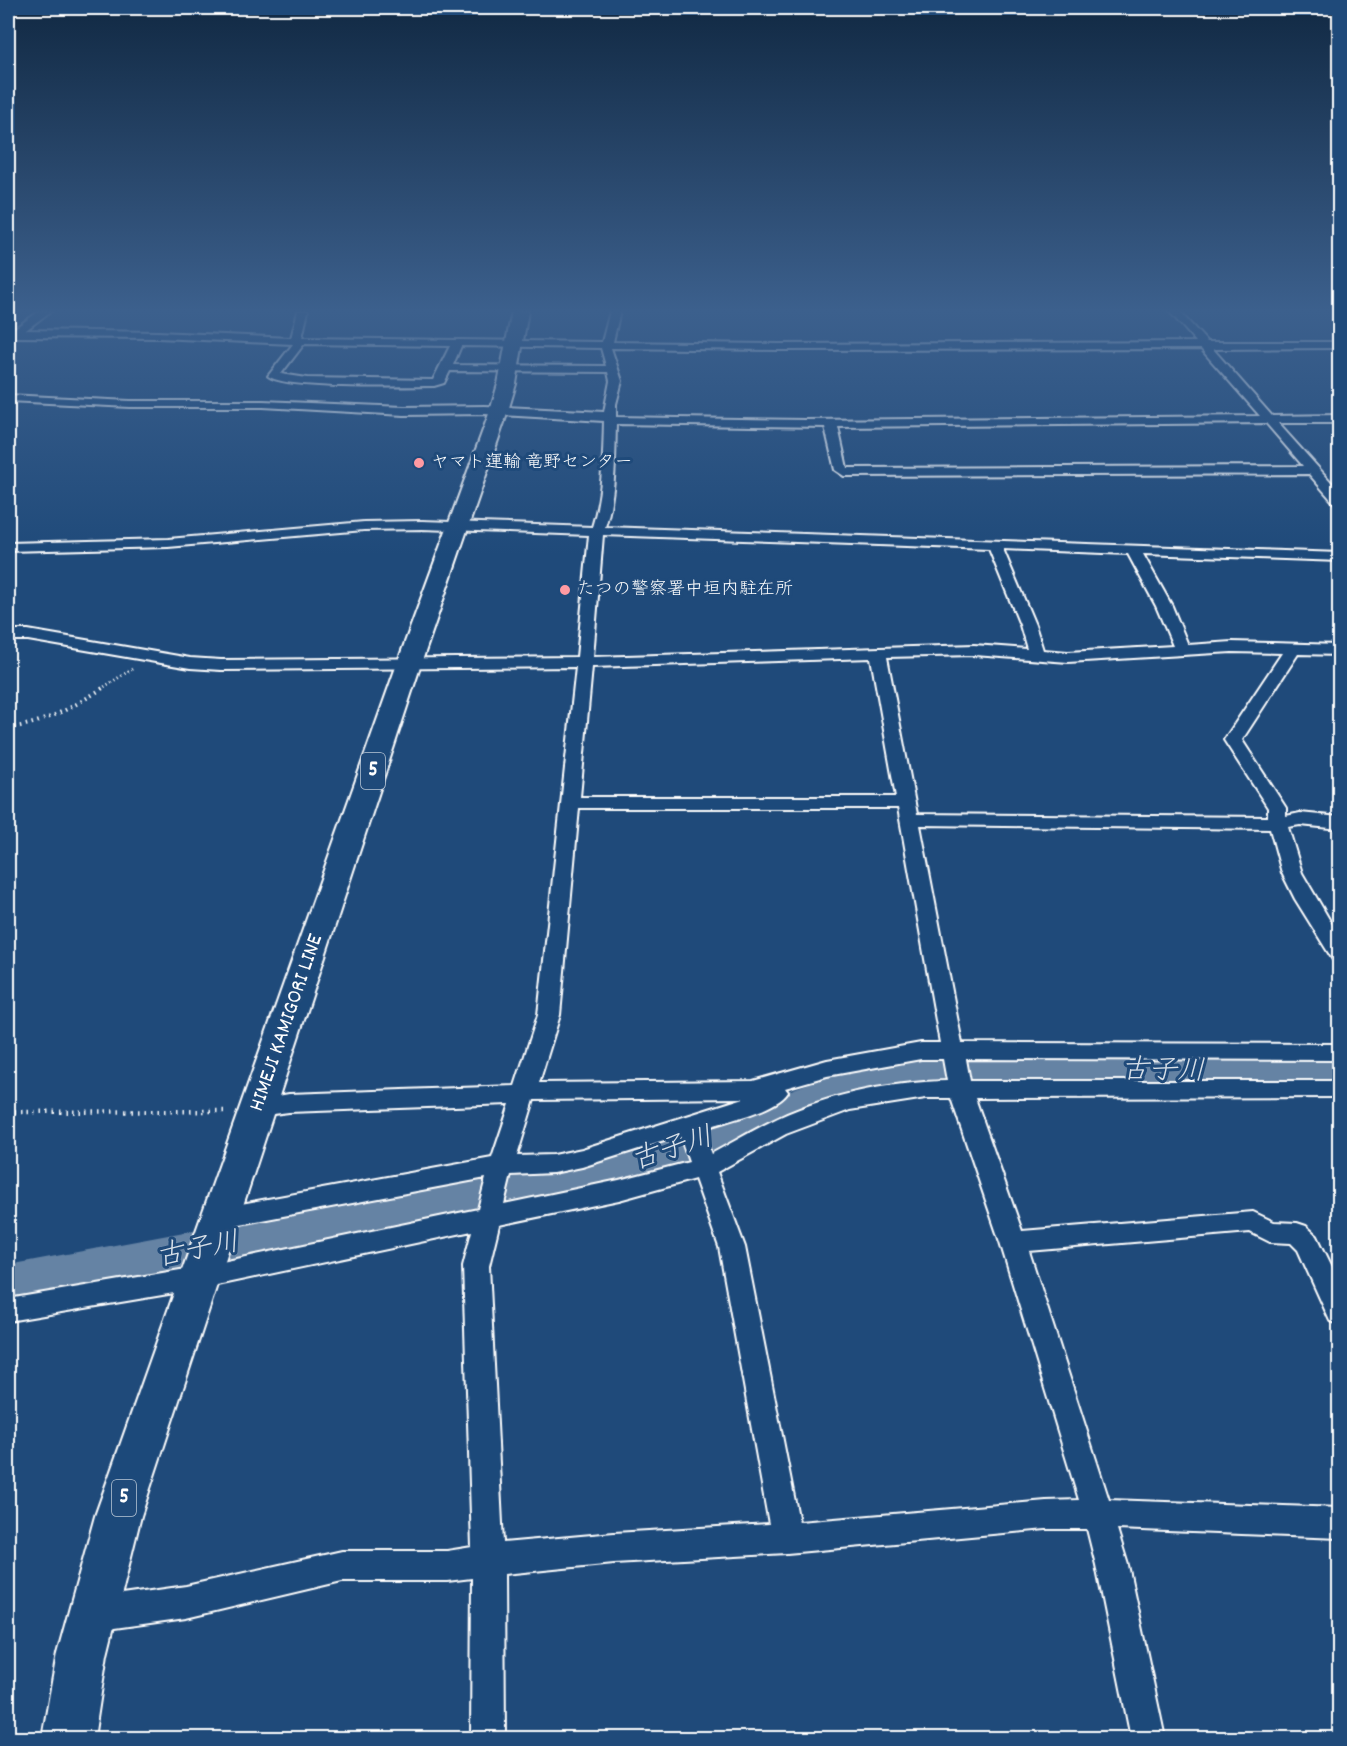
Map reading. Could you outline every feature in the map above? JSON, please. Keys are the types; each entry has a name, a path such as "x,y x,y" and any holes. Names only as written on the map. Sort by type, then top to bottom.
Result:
{"main road":[{"name":"HIMEJI KAMIGORI LINE","path":"68,1738 90,1615 118,1516 208,1247 504,392"}],"street":[{"path":"488,1738 488,1560 476,1266 488,1215 523,1094 549,1015 572,802 596,531 604,510 609,473 609,418 614,392"},
{"path":"1245,392 1340,501"},
{"path":"8,398 130,404 262,404 404,411 499,411 609,418 828,424 1340,419"},
{"path":"828,424 832,427 841,470 844,472 1313,470"},
{"path":"10,551 168,543 364,525 459,526 1132,548 1340,557"},
{"path":"994,544 999,563 1019,603 1036,653"},
{"path":"1132,548 1164,606 1182,649"},
{"path":"8,635 28,635 153,657 221,665 585,662 974,650 1068,657 1254,646 1340,650"},
{"path":"1288,649 1290,653 1287,661 1270,682 1252,714 1233,740 1277,808 1277,823 1283,836 1292,873 1305,899 1340,955"},
{"path":"878,652 956,1071 1013,1242 1098,1514 1112,1565 1148,1738"},
{"path":"572,802 1277,823 1300,819 1340,823"},
{"path":"258,1107 289,1103 523,1094 540,1091 753,1089 827,1068 921,1051 956,1071 1340,1089"},
{"path":"208,1247 488,1215 619,1190 701,1164 721,1160 778,1128 847,1102 926,1090 956,1071 1340,1052"},
{"path":"8,1310 208,1247 501,1171 582,1158 689,1128 757,1102 776,1092 776,1083"},
{"path":"689,1128 732,1247 787,1538"},
{"path":"1013,1242 1253,1222 1270,1232 1297,1233 1308,1243 1340,1312"},
{"path":"90,1615 186,1602 342,1566 447,1566 614,1548 787,1538 1046,1515 1098,1514 1340,1523"}],"path":[{"path":"8,728 32,726 48,720 153,657"},
{"path":"8,1112 237,1111 258,1107"}],"waterway":[{"name":"古子川","path":"8,1288 585,1177 672,1155 871,1077 940,1071 1003,1074 1340,1076"}],"place":[{"name":"ヤマト運輸 竜野センター","path":"419,463"},
{"name":"たつの警察署中垣内駐在所","path":"565,590"}]}
